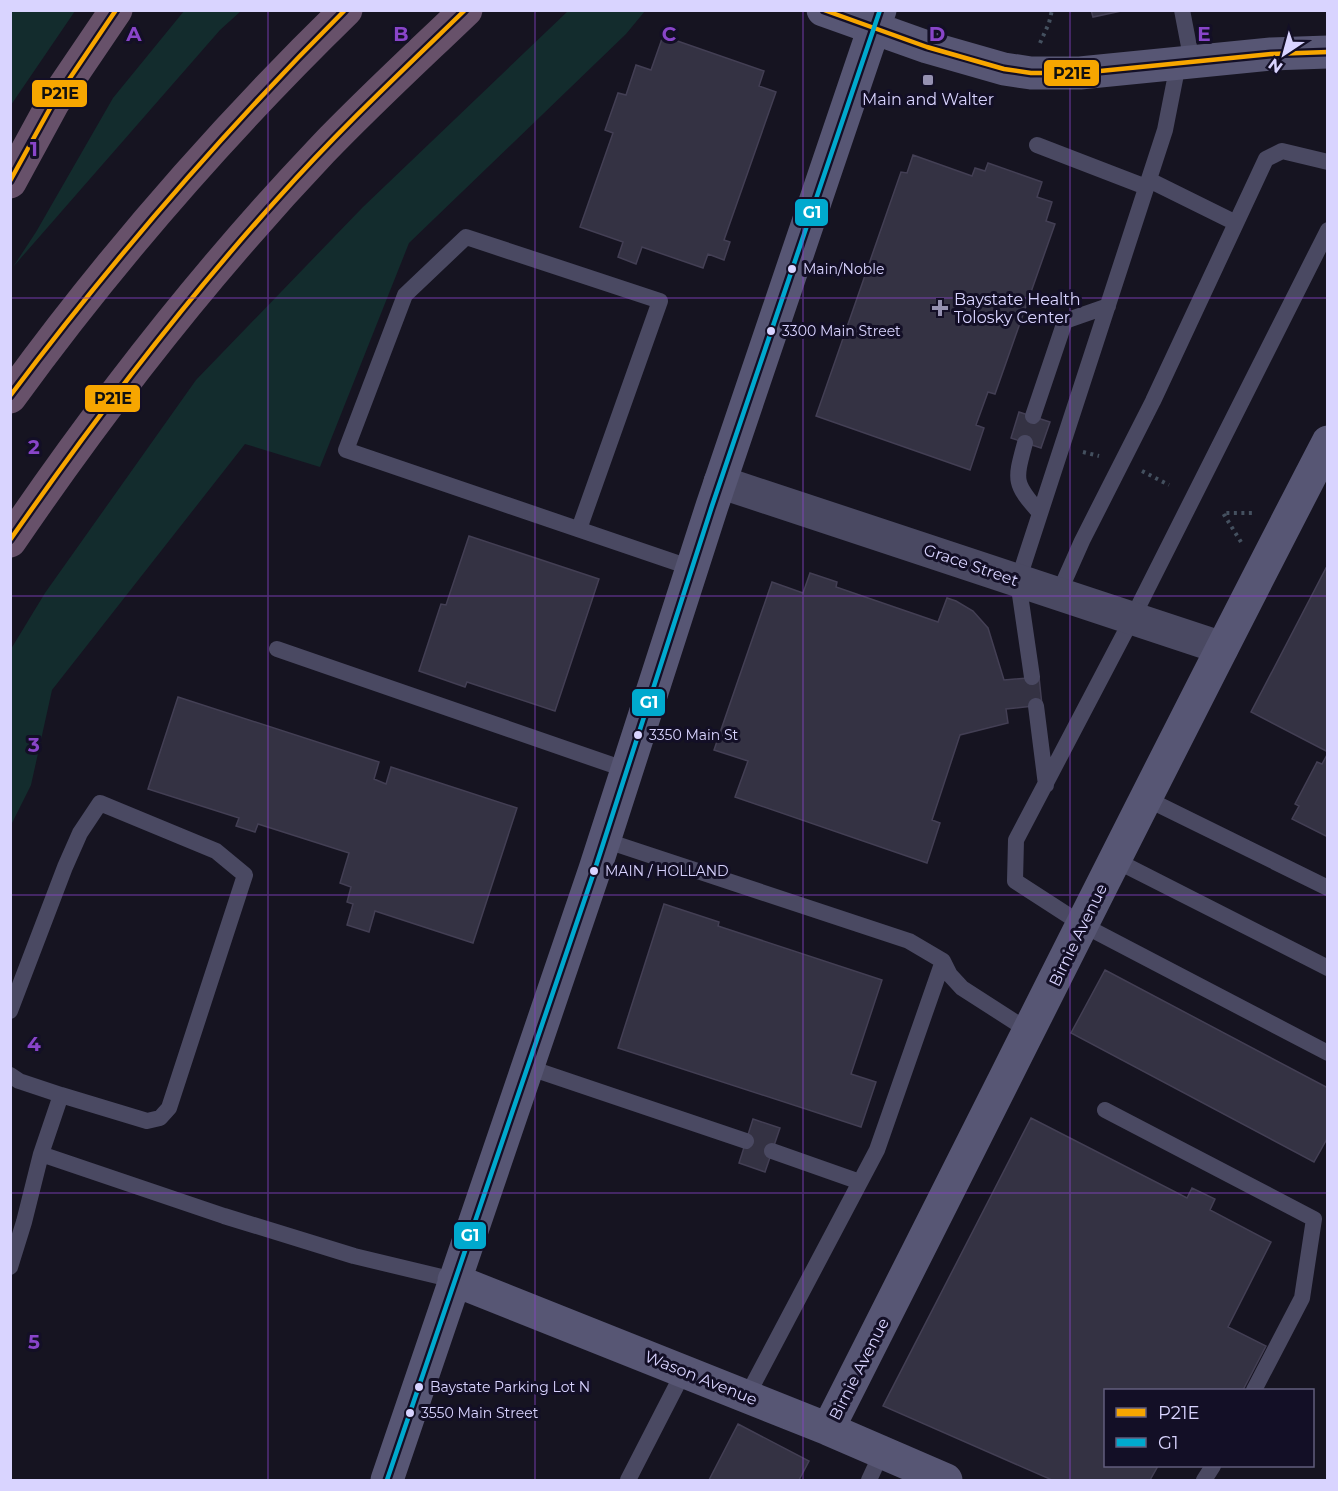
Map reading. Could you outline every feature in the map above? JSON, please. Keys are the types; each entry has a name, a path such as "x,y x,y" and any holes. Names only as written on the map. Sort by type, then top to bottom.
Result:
{"highway":[{"path":"10,183 53,103 116,10"},
{"path":"10,397 89,293 193,170 256,101 346,10"},
{"path":"10,541 124,382 220,264 322,150 466,10"}],"main road":[{"path":"823,10 877,20 978,62 1031,73 1064,74 1305,52 1328,52"},
{"path":"387,1480 604,840 720,482 877,20"},
{"name":"Birnie Avenue","path":"828,1429 1145,798 1328,442"},
{"name":"Wason Avenue","path":"454,1280 828,1429 876,1466 946,1480"}],"street":[{"name":"Grace Street","path":"720,482 1222,648"}],"lane":[{"path":"1032,677 1018,581 1185,63 1182,10"},
{"path":"1037,145 1147,183 1236,223"},
{"path":"1058,595 1082,541 1154,401 1266,159 1282,152 1328,162"},
{"path":"1328,230 1132,619 1016,840 1015,881 1083,925 1328,1053"},
{"path":"579,529 660,300 466,237 405,295 346,450 692,568"},
{"path":"1033,416 1065,321 1108,306"},
{"path":"1025,443 1017,474 1022,494 1040,513"},
{"path":"277,649 627,770"},
{"path":"1036,706 1046,785"},
{"path":"1145,798 1328,888"},
{"path":"10,1011 65,867 80,833 100,803 216,851 245,875 170,1108 160,1118 147,1121 19,1081 10,1075"},
{"path":"604,840 909,941 943,961 950,975 962,988 1029,1031"},
{"path":"1115,860 1328,968"},
{"path":"747,1396 877,1150 943,961"},
{"path":"527,1067 746,1141"},
{"path":"10,1267 41,1154 61,1095"},
{"path":"1105,1110 1314,1219 1302,1298 1255,1389"},
{"path":"772,1151 860,1182"},
{"path":"41,1154 224,1216 354,1256 454,1280"},
{"path":"628,1480 684,1371"},
{"path":"1204,1480 1212,1467"}],"path":[{"path":"1039,45 1052,10"},
{"path":"1076,449 1105,458"},
{"path":"1133,466 1169,485"},
{"path":"1241,542 1223,513 1256,513"}],"green space":[{"path":"10,11 75,11 11,105"},
{"path":"184,11 241,11 220,30 13,267 36,232 113,98"},
{"path":"568,11 645,11 626,34 409,243 320,467 245,444 52,690 31,785 11,825 11,649 45,593 196,380 363,207"}],"building":[{"path":"1091,10 1126,10 1093,17"},
{"path":"663,36 764,71 759,86 776,92 724,240 730,242 724,260 708,254 703,268 642,247 636,264 618,257 623,242 580,227 613,133 605,130 618,93 626,95 636,65 651,70"},
{"name":"Baystate Health Tolosky Center","path":"913,155 972,176 975,168 985,171 988,163 1042,182 1037,197 1052,202 1046,221 1055,224 995,394 988,392 976,425 984,428 970,470 816,416 901,172 907,173"},
{"path":"1019,412 1050,422 1041,448 1011,438"},
{"path":"469,536 599,579 555,711 467,682 465,687 419,671 441,604 446,605"},
{"path":"1326,568 1328,569 1328,752 1251,712"},
{"path":"810,573 837,582 836,587 938,622 947,598 956,601 973,611 988,628 1004,680 1039,677 1042,705 1006,709 1008,723 960,735 932,820 940,823 927,863 735,797 748,761 714,750 772,582 803,593"},
{"path":"178,697 379,762 374,779 386,784 391,767 517,808 473,943 375,911 369,932 347,925 353,904 347,902 351,887 340,883 349,853 258,824 255,832 236,826 239,818 148,789"},
{"path":"1328,753 1328,837 1292,819 1299,806 1295,804 1317,762 1322,764"},
{"path":"664,904 719,922 718,926 882,980 851,1074 876,1082 861,1127 618,1048"},
{"path":"1105,970 1328,1088 1328,1137 1314,1162 1071,1033"},
{"path":"1031,1118 1187,1198 1192,1188 1215,1199 1210,1210 1271,1242 1228,1327 1266,1346 1244,1389 1104,1389 1104,1467 1157,1467 1150,1480 1052,1480 883,1406"},
{"path":"753,1119 780,1128 765,1172 739,1163"},
{"path":"738,1424 809,1461 799,1480 709,1480"}],"transit line":[{"name":"P21E","path":"10,181 53,103 116,10"},
{"name":"P21E","path":"10,396 89,295 171,197 256,102 345,10"},
{"name":"P21E","path":"10,540 73,451 207,279 324,149 465,10"},
{"name":"P21E","path":"824,10 927,47 1004,69 1031,73 1080,73 1271,54 1328,52"},
{"name":"G1","path":"387,1480 595,869 712,506 880,10"}],"place":[{"name":"Main and Walter","path":"928,80"},
{"name":"Main/Noble","path":"792,269"},
{"name":"Baystate Health Tolosky Center","path":"940,308"},
{"name":"3300 Main Street","path":"771,331"},
{"name":"3350 Main St","path":"638,735"},
{"name":"MAIN / HOLLAND","path":"594,871"},
{"name":"Baystate Parking Lot N","path":"419,1387"},
{"name":"3550 Main Street","path":"410,1413"}]}
